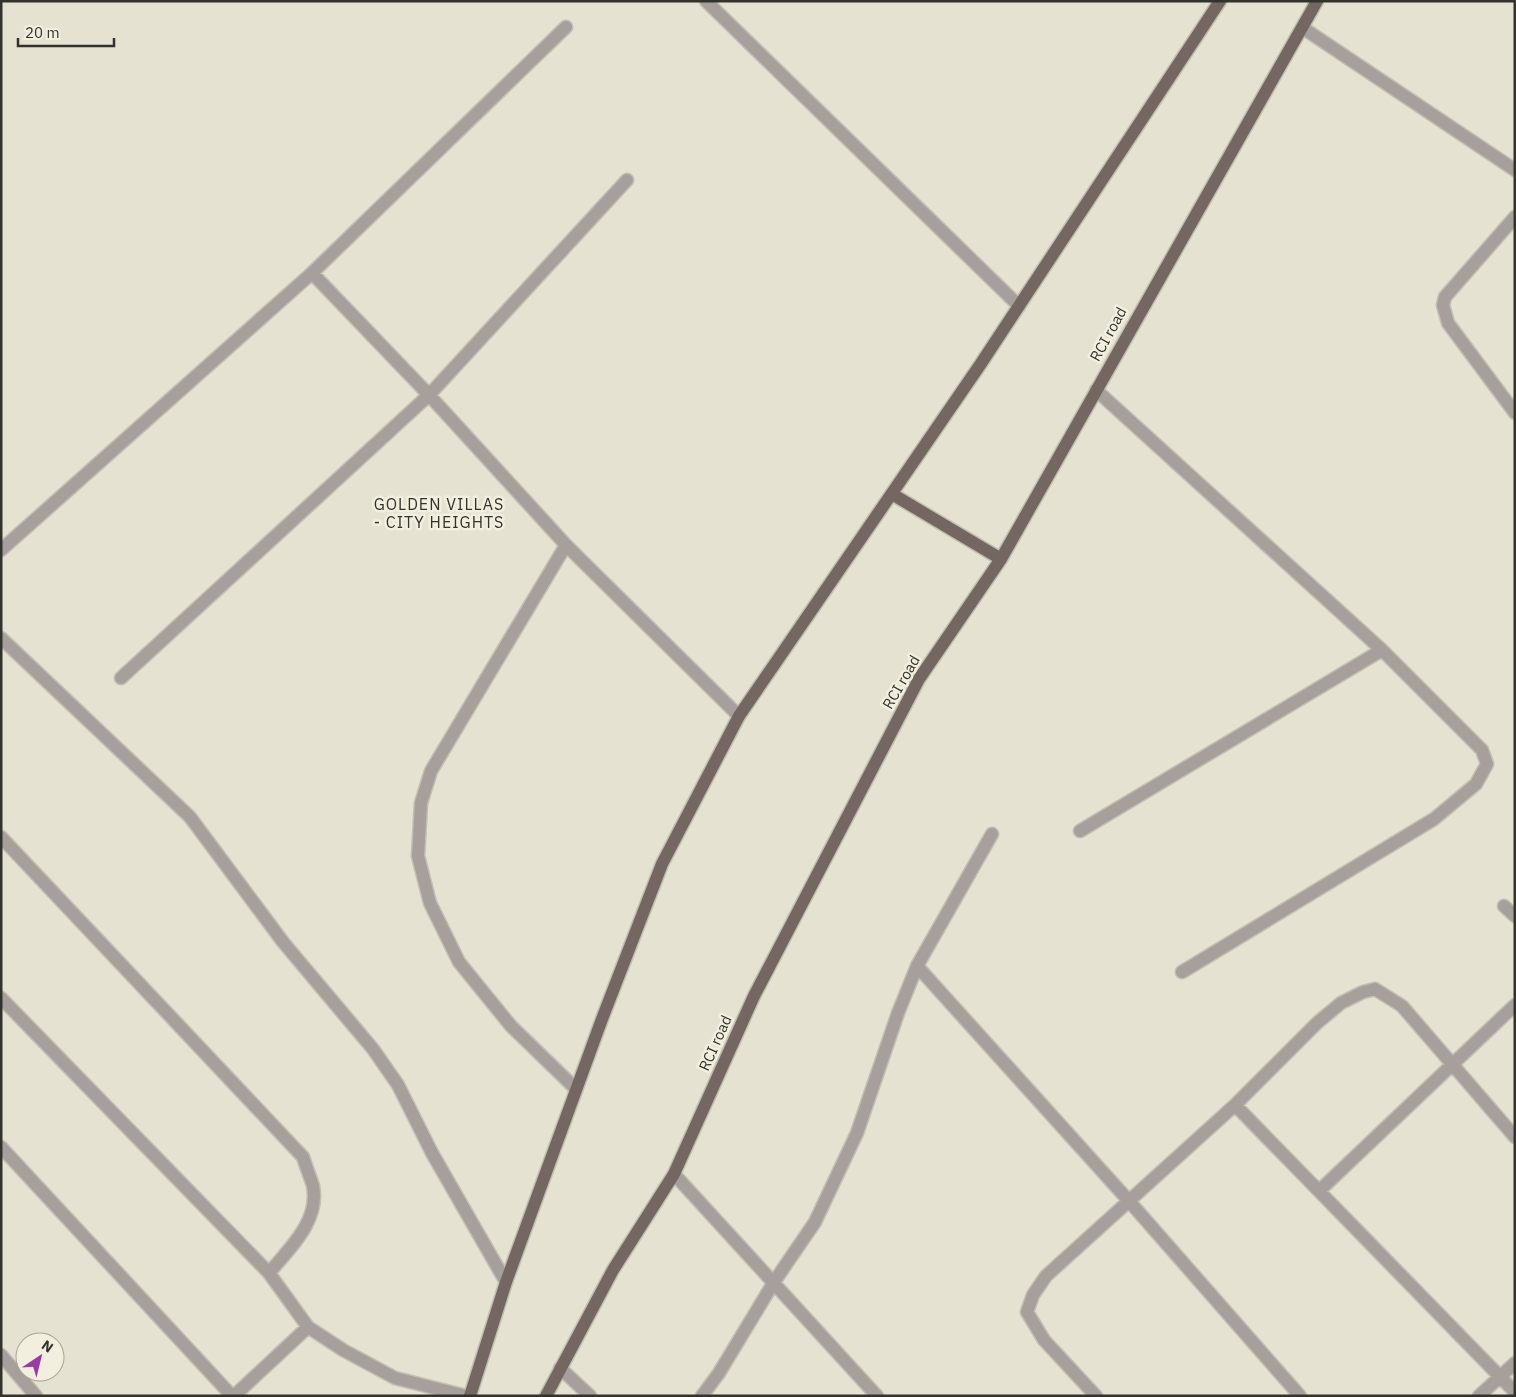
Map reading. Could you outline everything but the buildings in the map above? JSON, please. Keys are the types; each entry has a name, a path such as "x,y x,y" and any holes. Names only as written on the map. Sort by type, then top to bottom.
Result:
{"main road":[{"path":"468,1396 506,1282 576,1089 662,864 739,716 1019,306 1220,1"},
{"name":"RCI road","path":"546,1396 612,1270 674,1174 754,996 920,679 1001,559 1317,1"},
{"path":"892,494 1001,559"}],"street":[{"path":"706,1 1019,306"},
{"path":"1,550 312,273 566,26"},
{"path":"1302,28 1515,170"},
{"path":"121,678 429,394 627,180"},
{"path":"1515,216 1445,297 1443,305 1448,323 1515,413"},
{"path":"312,273 429,394 566,545 739,716"},
{"path":"1096,390 1382,650 1482,750 1487,764 1480,780 1434,818 1182,972"},
{"path":"566,545 431,771 421,803 418,856 430,903 459,962 511,1026 576,1089"},
{"path":"1,638 190,817 283,942 374,1049 398,1085 432,1153 506,1282"},
{"path":"1080,831 1382,650"},
{"path":"702,1396 720,1373 774,1282 815,1222 857,1133 898,1013 917,966 992,834"},
{"path":"1,837 304,1157 313,1188 312,1212 303,1231 269,1273"},
{"path":"1504,906 1515,916"},
{"path":"917,966 1129,1201 1300,1396"},
{"path":"1096,1396 1044,1340 1027,1312 1032,1295 1046,1276 1235,1105 1316,1023 1341,1003 1362,992 1375,989 1402,1006 1515,1137"},
{"path":"1,998 269,1273 308,1327 343,1350 396,1378 468,1396"},
{"path":"1319,1191 1515,1005"},
{"path":"1235,1105 1515,1392"},
{"path":"1,1147 233,1396 308,1327"},
{"path":"674,1174 877,1396"},
{"path":"1,1355 36,1396"},
{"path":"1480,1396 1515,1363"},
{"path":"560,1368 590,1396"}],"district":[{"name":"GOLDEN VILLAS - CITY HEIGHTS","path":"439,513"}]}
